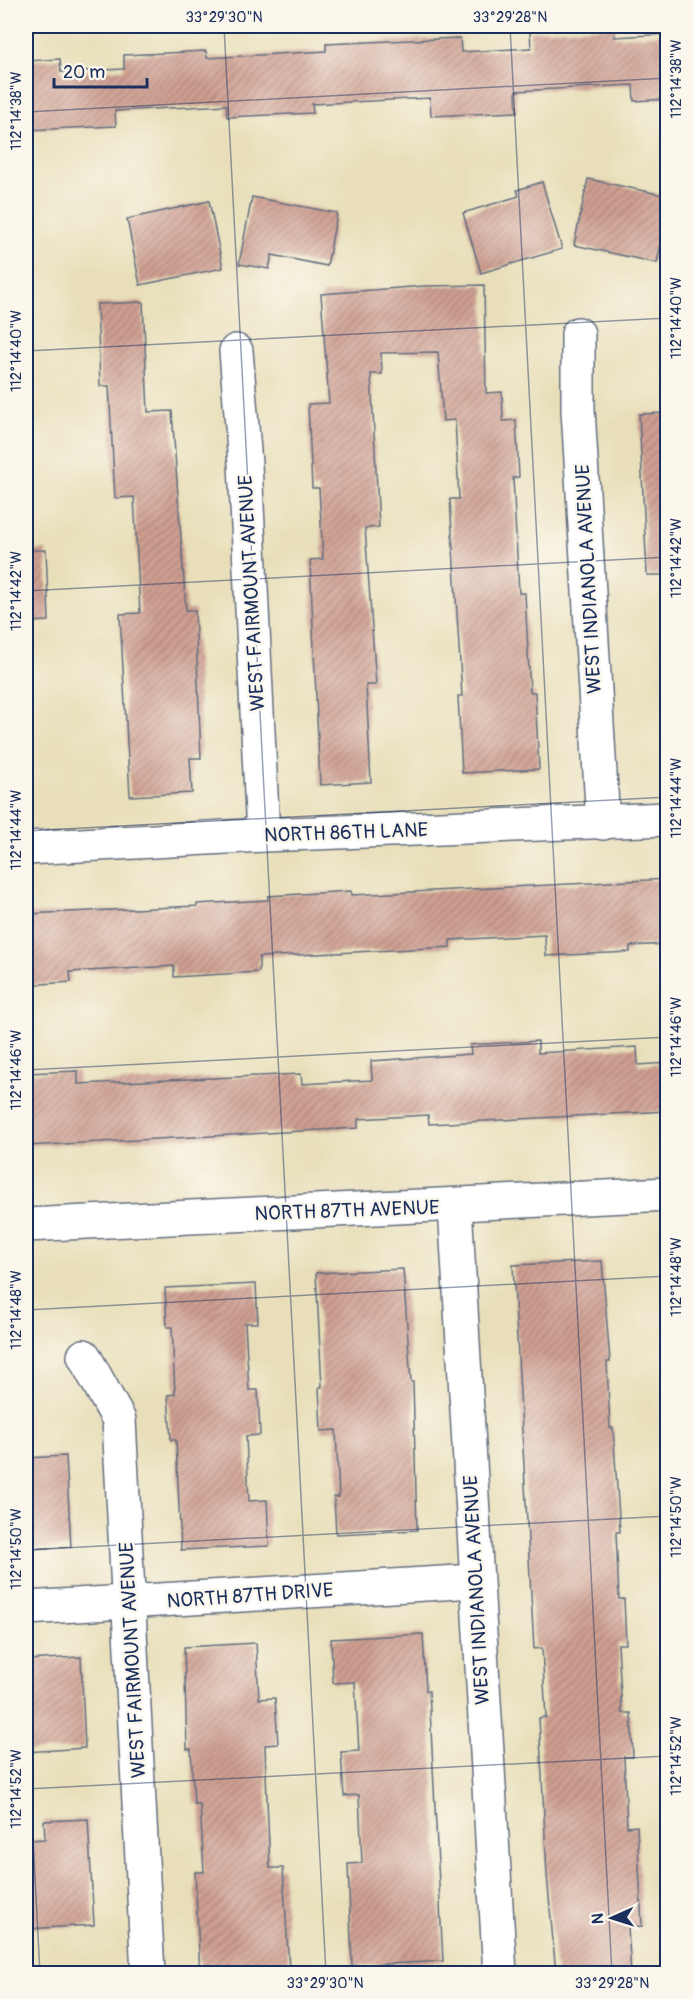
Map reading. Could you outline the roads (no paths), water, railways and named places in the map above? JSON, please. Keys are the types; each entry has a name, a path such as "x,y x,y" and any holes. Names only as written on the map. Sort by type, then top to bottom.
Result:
{"street":[{"name":"WEST INDIANOLA AVENUE","path":"578,334 578,410 603,823"},
{"name":"WEST FAIRMOUNT AVENUE","path":"236,351 245,464 263,835"},
{"name":"NORTH 86TH LANE","path":"26,848 263,835 668,819"},
{"name":"NORTH 87TH AVENUE","path":"26,1225 668,1194"},
{"name":"WEST INDIANOLA AVENUE","path":"455,1206 475,1581 500,1974"},
{"name":"WEST FAIRMOUNT AVENUE","path":"84,1356 118,1420 130,1602 141,1878 148,1974"},
{"name":"NORTH 87TH DRIVE","path":"26,1608 475,1581"}]}
